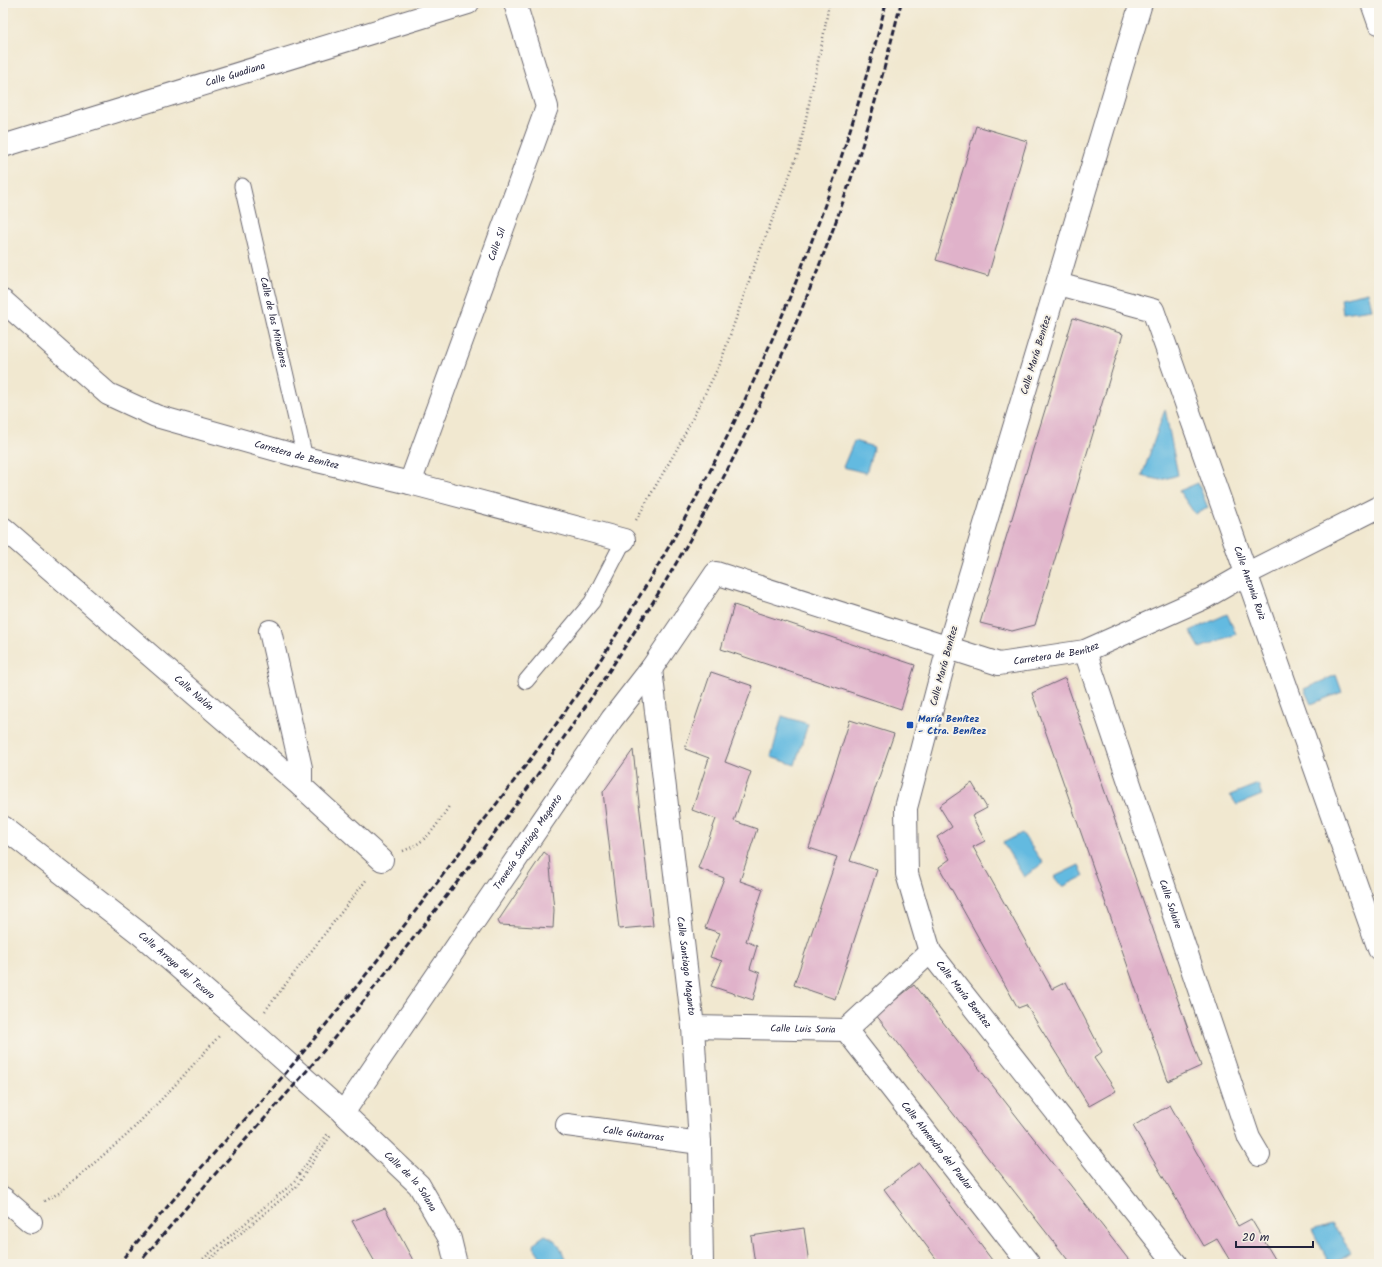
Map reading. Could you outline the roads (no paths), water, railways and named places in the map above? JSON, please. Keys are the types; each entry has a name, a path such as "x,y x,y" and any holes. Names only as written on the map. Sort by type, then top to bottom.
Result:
{"street":[{"name":"Calle Guadiana","path":"3,146 468,3"},
{"name":"Calle Sil","path":"410,483 547,107 515,3"},
{"name":"Calle María Benítez","path":"1141,3 948,648 906,808 907,874 930,952 1176,1264"},
{"path":"1372,3 1379,23"},
{"name":"Calle Antonia Ruiz","path":"1058,284 1153,310 1379,949"},
{"name":"Carretera de Benítez","path":"3,301 108,394 156,416 305,458 410,483 624,540"},
{"name":"Carretera de Benítez","path":"716,573 1000,664 1085,651 1204,598 1246,574 1379,507"},
{"name":"Calle Nalón","path":"3,528 301,786 382,860"},
{"name":"Travesía Santiago Maganto","path":"341,1112 612,719 651,669 716,573"},
{"path":"270,631 301,768 301,786"},
{"name":"Calle Solaire","path":"1085,651 1249,1138 1259,1155"},
{"name":"Calle Santiago Maganto","path":"651,669 692,1026 700,1143 702,1264"},
{"name":"Calle Arroyo del Tesoro","path":"3,827 139,933 237,1018 341,1112"},
{"name":"Calle Luis Soria","path":"692,1026 846,1030 930,952"},
{"name":"Calle Almendro del Paular","path":"846,1030 1027,1263"},
{"name":"Calle de la Solana","path":"341,1112 419,1185 450,1239 456,1264"},
{"name":"Calle Guitarras","path":"567,1125 700,1143"},
{"path":"3,1198 26,1218"}],"lane":[{"name":"Calle de los Miradores","path":"242,186 305,458"},
{"path":"526,681 592,602 624,540"}],"water":[{"path":"1368,292 1372,309 1343,313 1341,298"},
{"path":"1165,409 1178,475 1161,480 1142,476"},
{"path":"854,441 874,447 866,473 843,467"},
{"path":"1198,483 1208,508 1195,514 1179,491"},
{"path":"1227,614 1236,634 1200,648 1190,631"},
{"path":"1336,675 1342,692 1311,704 1304,689"},
{"path":"782,716 808,724 795,765 771,757"},
{"path":"1258,784 1262,795 1237,805 1230,795"},
{"path":"1022,833 1043,863 1024,877 1003,843"},
{"path":"1079,865 1084,876 1062,887 1054,877"},
{"path":"1332,1224 1351,1252 1333,1264 1330,1264 1312,1230"},
{"path":"545,1235 553,1239 560,1247 565,1259 562,1264 545,1264 534,1247 535,1242"}],"railway":[{"path":"118,1264 272,1089 379,958 546,738 608,648 664,555 704,483 743,404 768,348 814,236 834,178 853,120 886,3"},
{"path":"138,1264 314,1063 444,899 560,744 632,636 666,581 698,525 745,435 807,297 843,203 859,155 876,98 901,3"}],"place":[{"name":"María Benítez - Ctra. Benítez","path":"910,725"}]}
